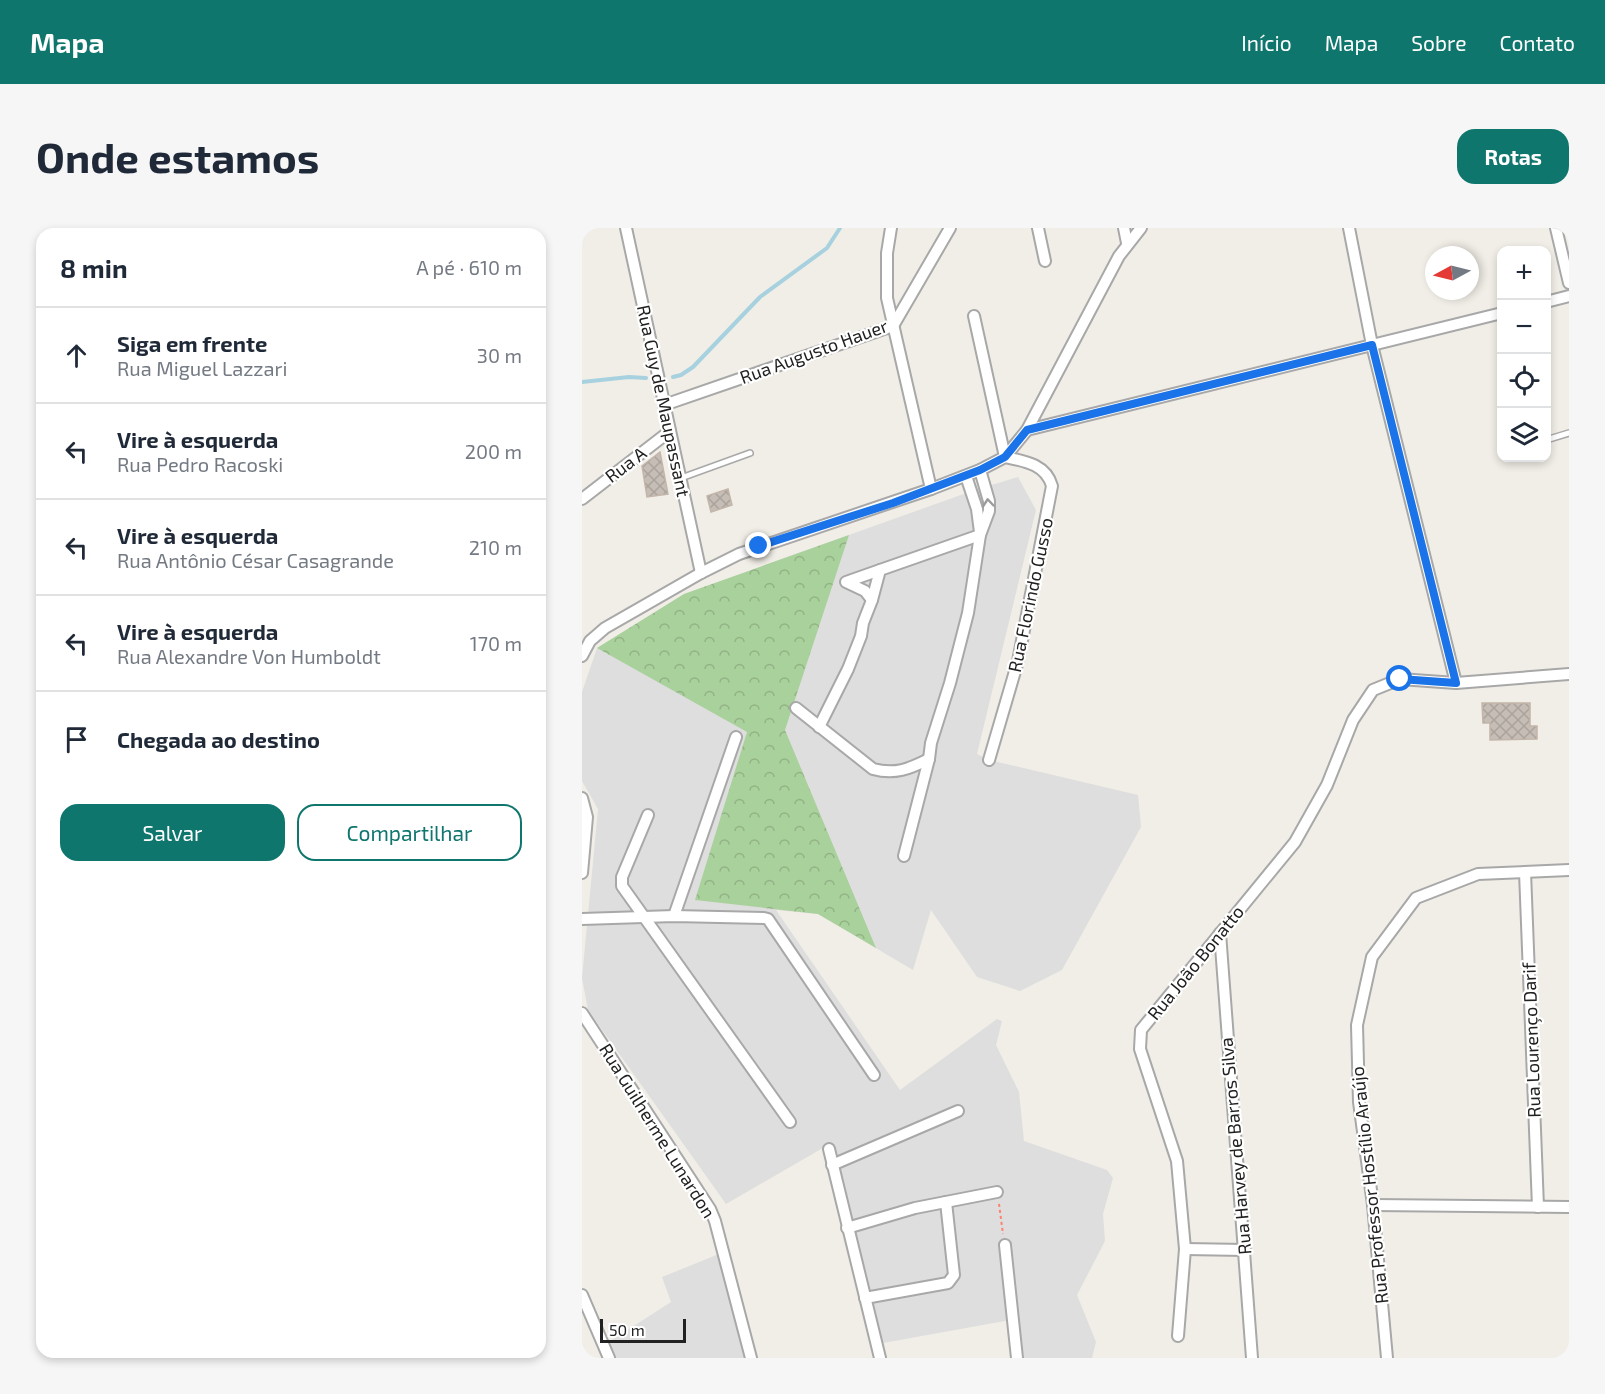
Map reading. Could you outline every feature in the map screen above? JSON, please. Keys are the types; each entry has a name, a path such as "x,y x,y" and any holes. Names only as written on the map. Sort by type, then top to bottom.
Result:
{"street":[{"name":"Rua Guy de Maupassant","path":"626,228 701,573"},
{"path":"891,228 887,253 887,298 931,489"},
{"name":"Rua Augusto Hauer","path":"664,405 893,326 950,228"},
{"path":"1038,228 1045,261"},
{"path":"1124,228 1127,243"},
{"path":"582,656 590,641 605,628 701,573 759,546 931,489 980,470 1005,457 1027,430 1127,243 1141,228"},
{"path":"1349,228 1372,345 1456,683 1569,674"},
{"path":"1556,228 1569,283"},
{"path":"1551,301 1569,296"},
{"path":"1027,430 1497,314"},
{"path":"974,316 1005,457"},
{"name":"Rua A","path":"582,499 670,431"},
{"name":"Rua Florindo Gusso","path":"989,760 1018,662 1052,491 1051,481 1043,471 1025,461 1005,457"},
{"path":"904,856 931,743 950,683 968,613 980,535 990,506 980,470"},
{"path":"966,476 978,509 980,535"},
{"path":"872,600 865,591 846,582 980,535"},
{"path":"819,727 854,655 880,570"},
{"name":"Rua João Bonatto","path":"1178,1336 1185,1249 1177,1161 1140,1049 1141,1030 1295,842 1327,785 1353,720 1373,690 1400,679 1456,683"},
{"path":"796,708 873,769 897,773 929,759"},
{"path":"674,916 736,737"},
{"path":"582,798 586,817 582,873"},
{"path":"648,815 622,877 622,886 790,1122"},
{"name":"Rua Professor Hostílio Araújo","path":"1387,1358 1373,1204 1359,1102 1357,1025 1372,957 1416,898 1478,874 1569,870"},
{"name":"Rua Lourenço Darif","path":"1525,872 1538,1207"},
{"path":"582,919 674,916 764,918 768,920 874,1075"},
{"name":"Rua Harvey de Barros Silva","path":"1220,933 1252,1358"},
{"name":"Rua Guilherme Lunardon","path":"582,1013 710,1209 751,1358"},
{"path":"832,1165 958,1111"},
{"path":"829,1149 880,1358"},
{"path":"847,1228 915,1208 997,1192"},
{"path":"865,1298 948,1282 954,1275 946,1202"},
{"path":"1373,1204 1569,1207"},
{"path":"1005,1245 1017,1358"},
{"path":"1185,1249 1245,1250"},
{"path":"582,1295 609,1358"}],"lane":[{"path":"1551,438 1569,433"},
{"path":"680,478 750,453"}],"path":[{"path":"997,1192 1005,1245"}],"shaded area":[{"path":"1018,477 1036,510 977,754 989,760 1138,795 1141,827 1062,970 1020,991 977,977 931,910 913,970 818,914 776,910 900,1090 997,1019 1002,1021 996,1045 1019,1092 1024,1141 1107,1170 1113,1178 1103,1214 1105,1241 1077,1295 1096,1342 1092,1358 1024,1358 1016,1319 883,1343 828,1145 726,1204 588,1010 582,978 598,809 582,781 582,692 597,648 684,594 972,491"},
{"path":"719,1254 749,1358 606,1358 601,1347 671,1302 662,1277"}],"green space":[{"path":"849,535 785,730 876,948 818,914 695,900 747,732 597,648 684,594"}],"building":[{"path":"660,452 668,494 647,497 642,466"},
{"path":"728,489 732,505 711,512 707,496"},
{"path":"1482,703 1530,703 1530,726 1537,726 1537,739 1490,740 1490,723 1483,723"}],"waterway":[{"path":"673,377 693,367 760,297 827,248 840,228"},
{"path":"582,382 629,377 646,378"}],"route":[{"path":"759,546 893,503 980,470 1005,457 1027,430 1372,345 1456,683 1400,679"}]}
